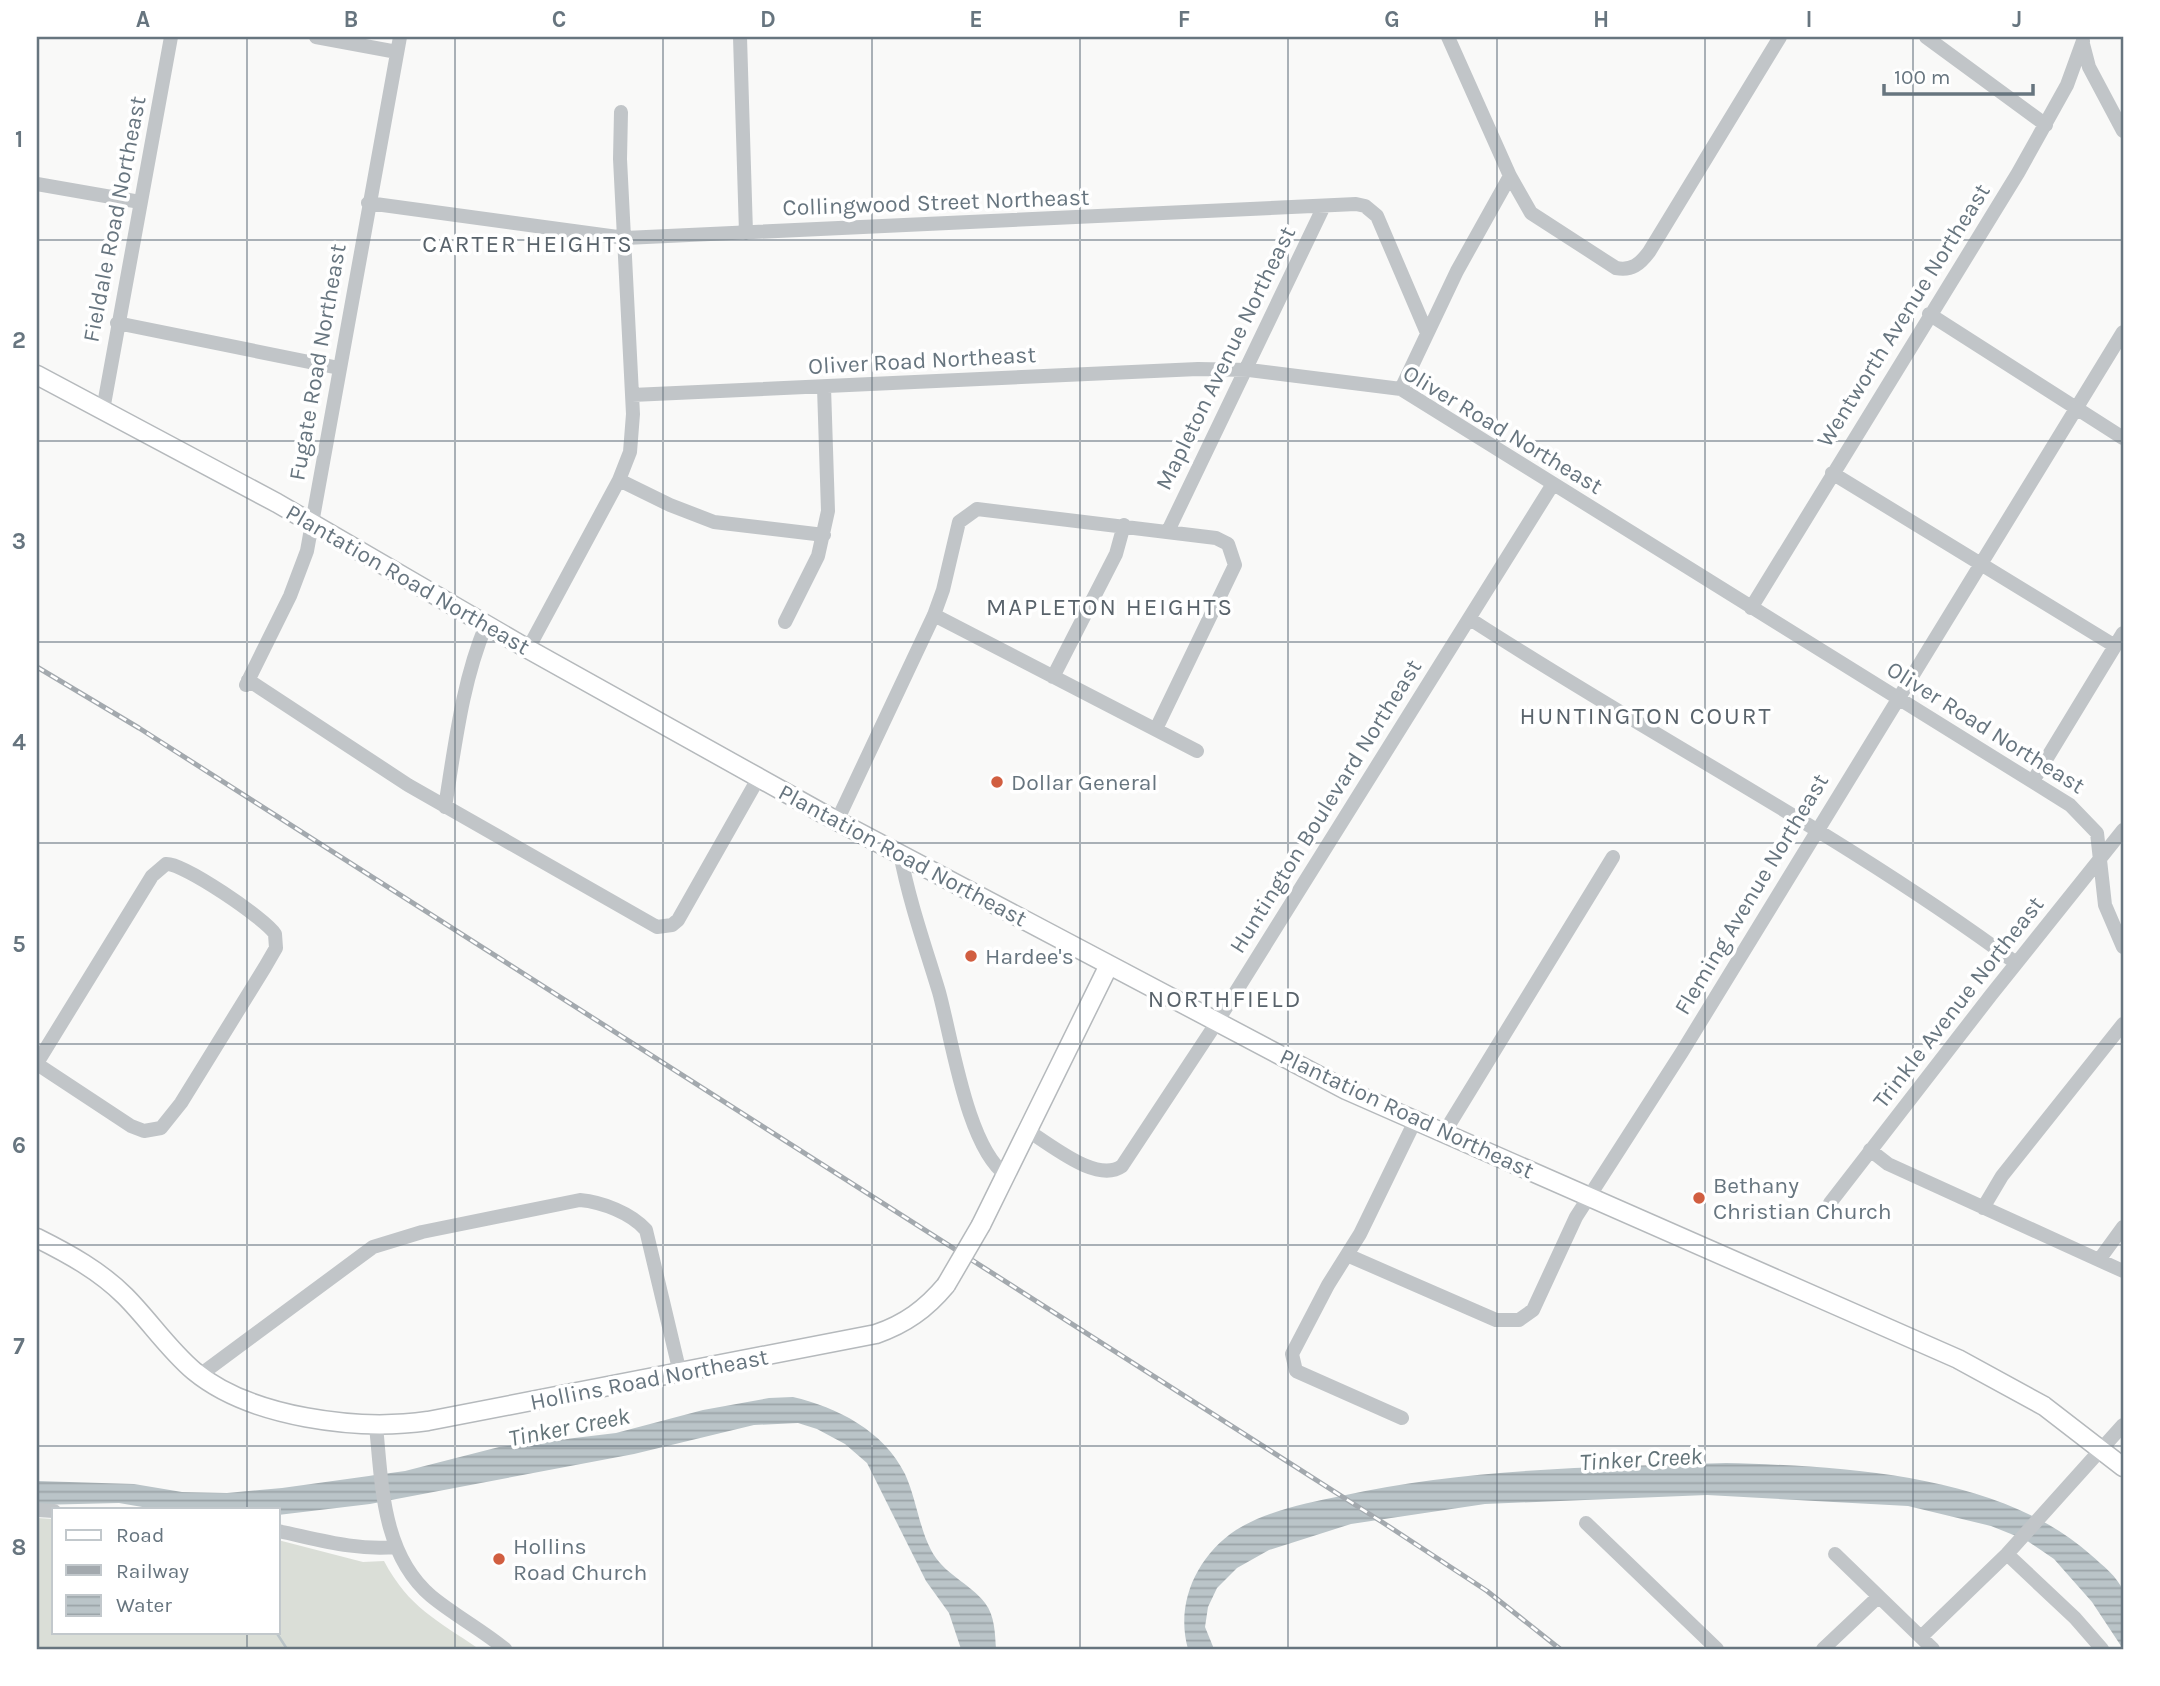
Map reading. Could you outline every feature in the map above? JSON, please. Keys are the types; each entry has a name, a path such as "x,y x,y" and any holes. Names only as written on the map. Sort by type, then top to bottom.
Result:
{"main road":[{"name":"Plantation Road Northeast","path":"37,375 313,524 528,649 837,821 1346,1090 1958,1359 2044,1406 2123,1467"},
{"name":"Hollins Road Northeast","path":"37,1238 67,1253 107,1279 200,1375 226,1391 266,1406 325,1420 376,1426 428,1421 876,1334 898,1326 922,1311 946,1285 1006,1175 1109,965"}],"street":[{"name":"Fieldale Road Northeast","path":"103,410 171,37"},
{"path":"316,37 398,44"},
{"path":"740,37 746,233"},
{"path":"1448,37 1510,176 1531,214 1616,268 1625,270 1638,265 1649,252 1780,37"},
{"path":"1926,37 2046,125"},
{"path":"2083,39 2089,67 2123,131"},
{"name":"Wentworth Avenue Northeast","path":"1751,608 2046,125 2067,85 2083,39"},
{"name":"Fugate Road Northeast","path":"398,44 313,524 298,576 247,682 446,807"},
{"path":"528,649 619,480 630,452 632,395 621,112"},
{"path":"1401,390 1485,217 1510,176"},
{"path":"37,184 141,202"},
{"name":"Collingwood Street Northeast","path":"368,203 625,238 1356,204 1365,206 1377,216 1427,333"},
{"name":"Mapleton Avenue Northeast","path":"1168,531 1324,206"},
{"path":"1929,314 2123,438"},
{"path":"117,323 340,368"},
{"name":"Fleming Avenue Northeast","path":"1347,1255 1496,1320 1511,1323 1527,1316 1537,1304 1562,1245 1590,1196 2123,332"},
{"name":"Oliver Road Northeast","path":"632,395 1176,370 1244,370 1401,390 2070,805 2094,827 2098,839 2098,861 2105,905 2123,947"},
{"path":"785,622 817,556 824,535 828,482 824,387"},
{"path":"1832,473 2115,646"},
{"path":"619,480 670,505 714,522 824,535"},
{"name":"Huntington Boulevard Northeast","path":"1028,1131 1093,1170 1107,1173 1116,1170 1134,1149 1217,1022 1553,484"},
{"path":"837,821 934,615 943,590 956,529 970,512 990,509 1216,538 1233,551 1235,565 1156,729"},
{"path":"1053,677 1116,554 1124,525"},
{"path":"934,615 1197,751"},
{"path":"1470,619 1960,922 2016,963"},
{"path":"486,625 474,659 462,710 446,807 651,925 671,925 678,920 759,777"},
{"path":"2033,781 2123,633"},
{"name":"Trinkle Avenue Northeast","path":"1830,1203 2123,830"},
{"path":"900,853 908,897 938,990 971,1114 990,1160 1006,1175"},
{"path":"1444,1133 1613,857"},
{"path":"172,864 271,928 276,948 167,1124 144,1131 37,1063 152,876 160,868 172,864"},
{"path":"1983,1208 2002,1176 2123,1024"},
{"path":"1402,1418 1294,1368 1292,1354 1347,1255 1415,1121"},
{"path":"1870,1150 1888,1164 2123,1271"},
{"path":"200,1375 358,1256 390,1240 580,1200 601,1205 640,1223 650,1239 680,1373"},
{"path":"2099,1260 2123,1227"},
{"path":"1921,1637 2007,1554 2123,1425"},
{"path":"376,1426 386,1510 396,1547 414,1579 429,1594 505,1649"},
{"path":"1586,1523 1717,1649"},
{"path":"280,1531 348,1546 375,1549 396,1547"},
{"path":"1835,1554 1877,1598 1933,1649"},
{"path":"2007,1554 2076,1618 2102,1649"},
{"path":"1823,1649 1877,1598"}],"shaded area":[{"path":"37,1518 52,1519 52,1634 280,1634 280,1541 363,1562 384,1561 414,1602 479,1649 37,1649"}],"water":[{"path":"793,1397 826,1407 858,1423 885,1445 905,1474 923,1532 936,1558 979,1596 988,1608 994,1625 996,1649 961,1649 949,1613 926,1581 867,1463 845,1444 817,1429 798,1423 754,1425 634,1454 370,1504 280,1515 280,1508 148,1508 119,1503 37,1505 37,1481 134,1484 182,1492 227,1493 282,1488 405,1471 499,1447 616,1433 703,1410 769,1398"},
{"path":"1726,1463 1869,1472 1967,1491 2012,1507 2054,1528 2091,1555 2117,1581 2123,1591 2125,1604 2123,1649 2092,1602 2054,1559 2026,1540 1991,1526 1908,1506 1707,1495 1485,1504 1351,1524 1269,1550 1237,1568 1217,1588 1208,1607 1205,1627 1214,1649 1188,1649 1185,1632 1187,1598 1200,1567 1210,1553 1236,1530 1287,1508 1389,1487 1484,1474"}],"waterway":[{"path":"277,1634 287,1649"}],"railway":[{"path":"37,667 139,728 1382,1522 1487,1591 1560,1649"}],"place":[{"name":"Dollar General","path":"997,782"},
{"name":"Hardee's","path":"971,956"},
{"name":"Bethany Christian Church","path":"1699,1198"},
{"name":"Hollins Road Church","path":"499,1559"}],"district":[{"name":"CARTER HEIGHTS","path":"528,244"},
{"name":"MAPLETON HEIGHTS","path":"1110,607"},
{"name":"HUNTINGTON COURT","path":"1646,716"},
{"name":"NORTHFIELD","path":"1225,999"}],"water label":[{"name":"Tinker Creek","path":"569,1427"},
{"name":"Tinker Creek","path":"1641,1459"}]}
